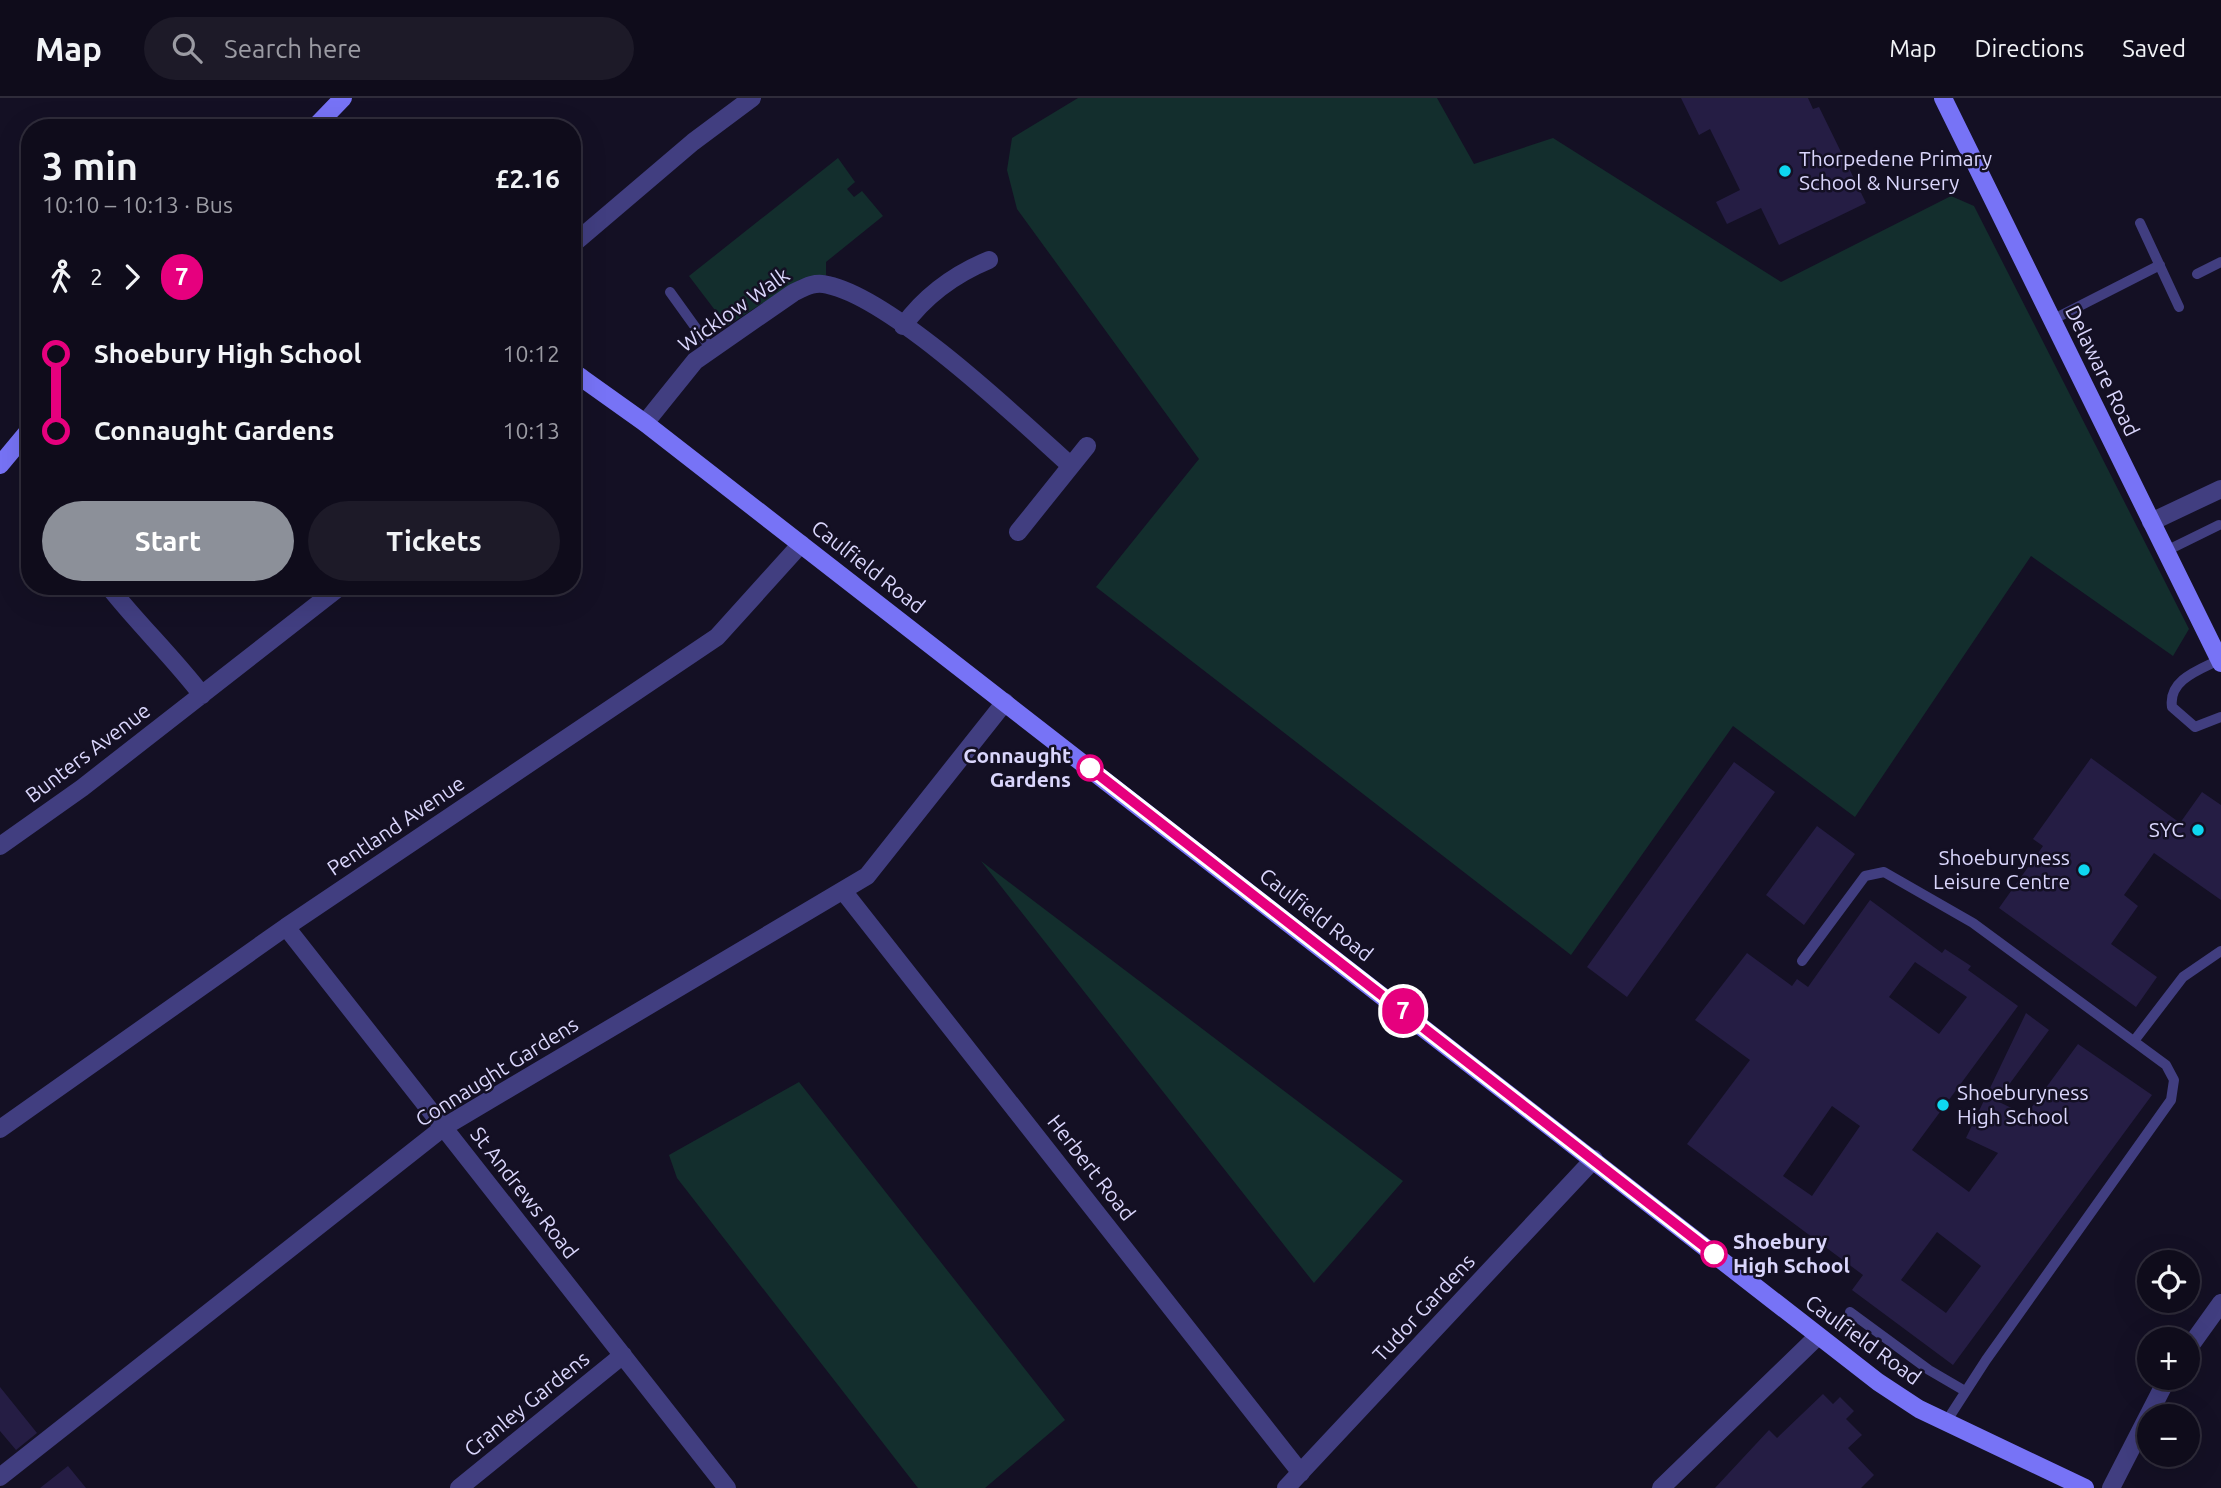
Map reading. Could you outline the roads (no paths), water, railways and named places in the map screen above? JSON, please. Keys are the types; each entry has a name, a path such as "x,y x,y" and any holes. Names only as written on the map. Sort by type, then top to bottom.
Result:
{"street":[{"path":"323,119 343,98"},
{"path":"581,237 693,142 752,98"},
{"name":"Delaware Road","path":"1943,98 2220,662"},
{"path":"904,326 916,308 960,266 989,260"},
{"name":"Wicklow Walk","path":"645,423 689,367 711,349 810,284 826,284 843,289 904,326 1021,421 1071,466"},
{"name":"Caulfield Road","path":"581,383 645,423 1878,1382 1946,1422 2085,1488"},
{"path":"0,466 21,440"},
{"path":"1018,532 1087,446"},
{"path":"2151,522 2221,489"},
{"name":"Pentland Avenue","path":"0,1129 286,927 717,637 801,544"},
{"path":"115,595 145,633 171,654 202,695"},
{"name":"Bunters Avenue","path":"0,846 202,695 330,595"},
{"name":"Connaught Gardens","path":"0,1477 444,1128 845,892 867,876 1005,702"},
{"name":"Herbert Road","path":"845,892 1301,1473"},
{"name":"St Andrews Road","path":"286,927 726,1488"},
{"name":"Tudor Gardens","path":"1286,1488 1594,1159"},
{"path":"2200,1332 2221,1303"},
{"path":"1661,1488 1818,1336"},
{"name":"Cranley Gardens","path":"459,1488 623,1355"},
{"path":"2111,1488 2161,1390"}],"lane":[{"path":"2140,223 2179,307"},
{"path":"2197,274 2221,262"},
{"path":"2052,320 2160,265"},
{"path":"670,292 711,349"},
{"path":"2166,551 2219,525"},
{"path":"2220,662 2190,674 2178,684 2170,696 2172,707 2195,727 2221,717"},
{"path":"1801,961 1865,876 1884,872 1973,923 2172,1071 2175,1090 2171,1100 1965,1391 1946,1422"},
{"path":"2134,1041 2183,977 2221,951"},
{"path":"1850,1312 1929,1370 1965,1391"}],"place":[{"name":"Thorpedene Primary School & Nursery","path":"1785,171"},
{"name":"Connaught Gardens","path":"1090,768"},
{"name":"SYC","path":"2198,830"},
{"name":"Shoeburyness Leisure Centre","path":"2084,870"},
{"name":"Shoeburyness High School","path":"1943,1105"},
{"name":"Shoebury High School","path":"1714,1254"}]}
